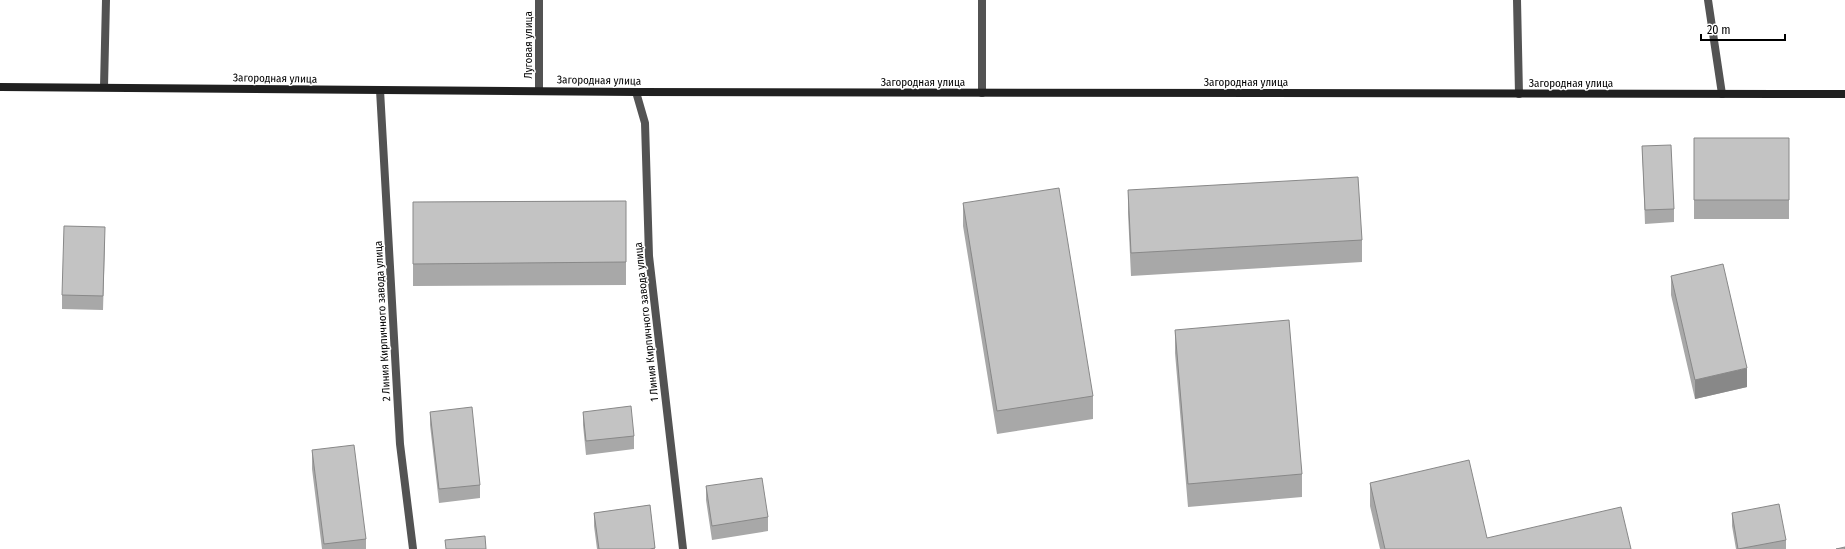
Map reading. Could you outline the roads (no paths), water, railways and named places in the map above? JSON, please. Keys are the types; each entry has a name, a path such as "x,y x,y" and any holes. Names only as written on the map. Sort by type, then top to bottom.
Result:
{"street":[{"path":"104,87 106,0"},
{"name":"Луговая улица","path":"539,0 539,90"},
{"path":"982,0 982,93"},
{"path":"1517,0 1518,94"},
{"path":"1708,0 1722,94"},
{"name":"Загородная улица","path":"0,87 539,90 636,92 1845,94"},
{"name":"2 Линия Кирпичного завода улица","path":"380,90 400,444 413,549"},
{"name":"1 Линия Кирпичного завода улица","path":"636,92 645,124 649,256 683,549"}]}
